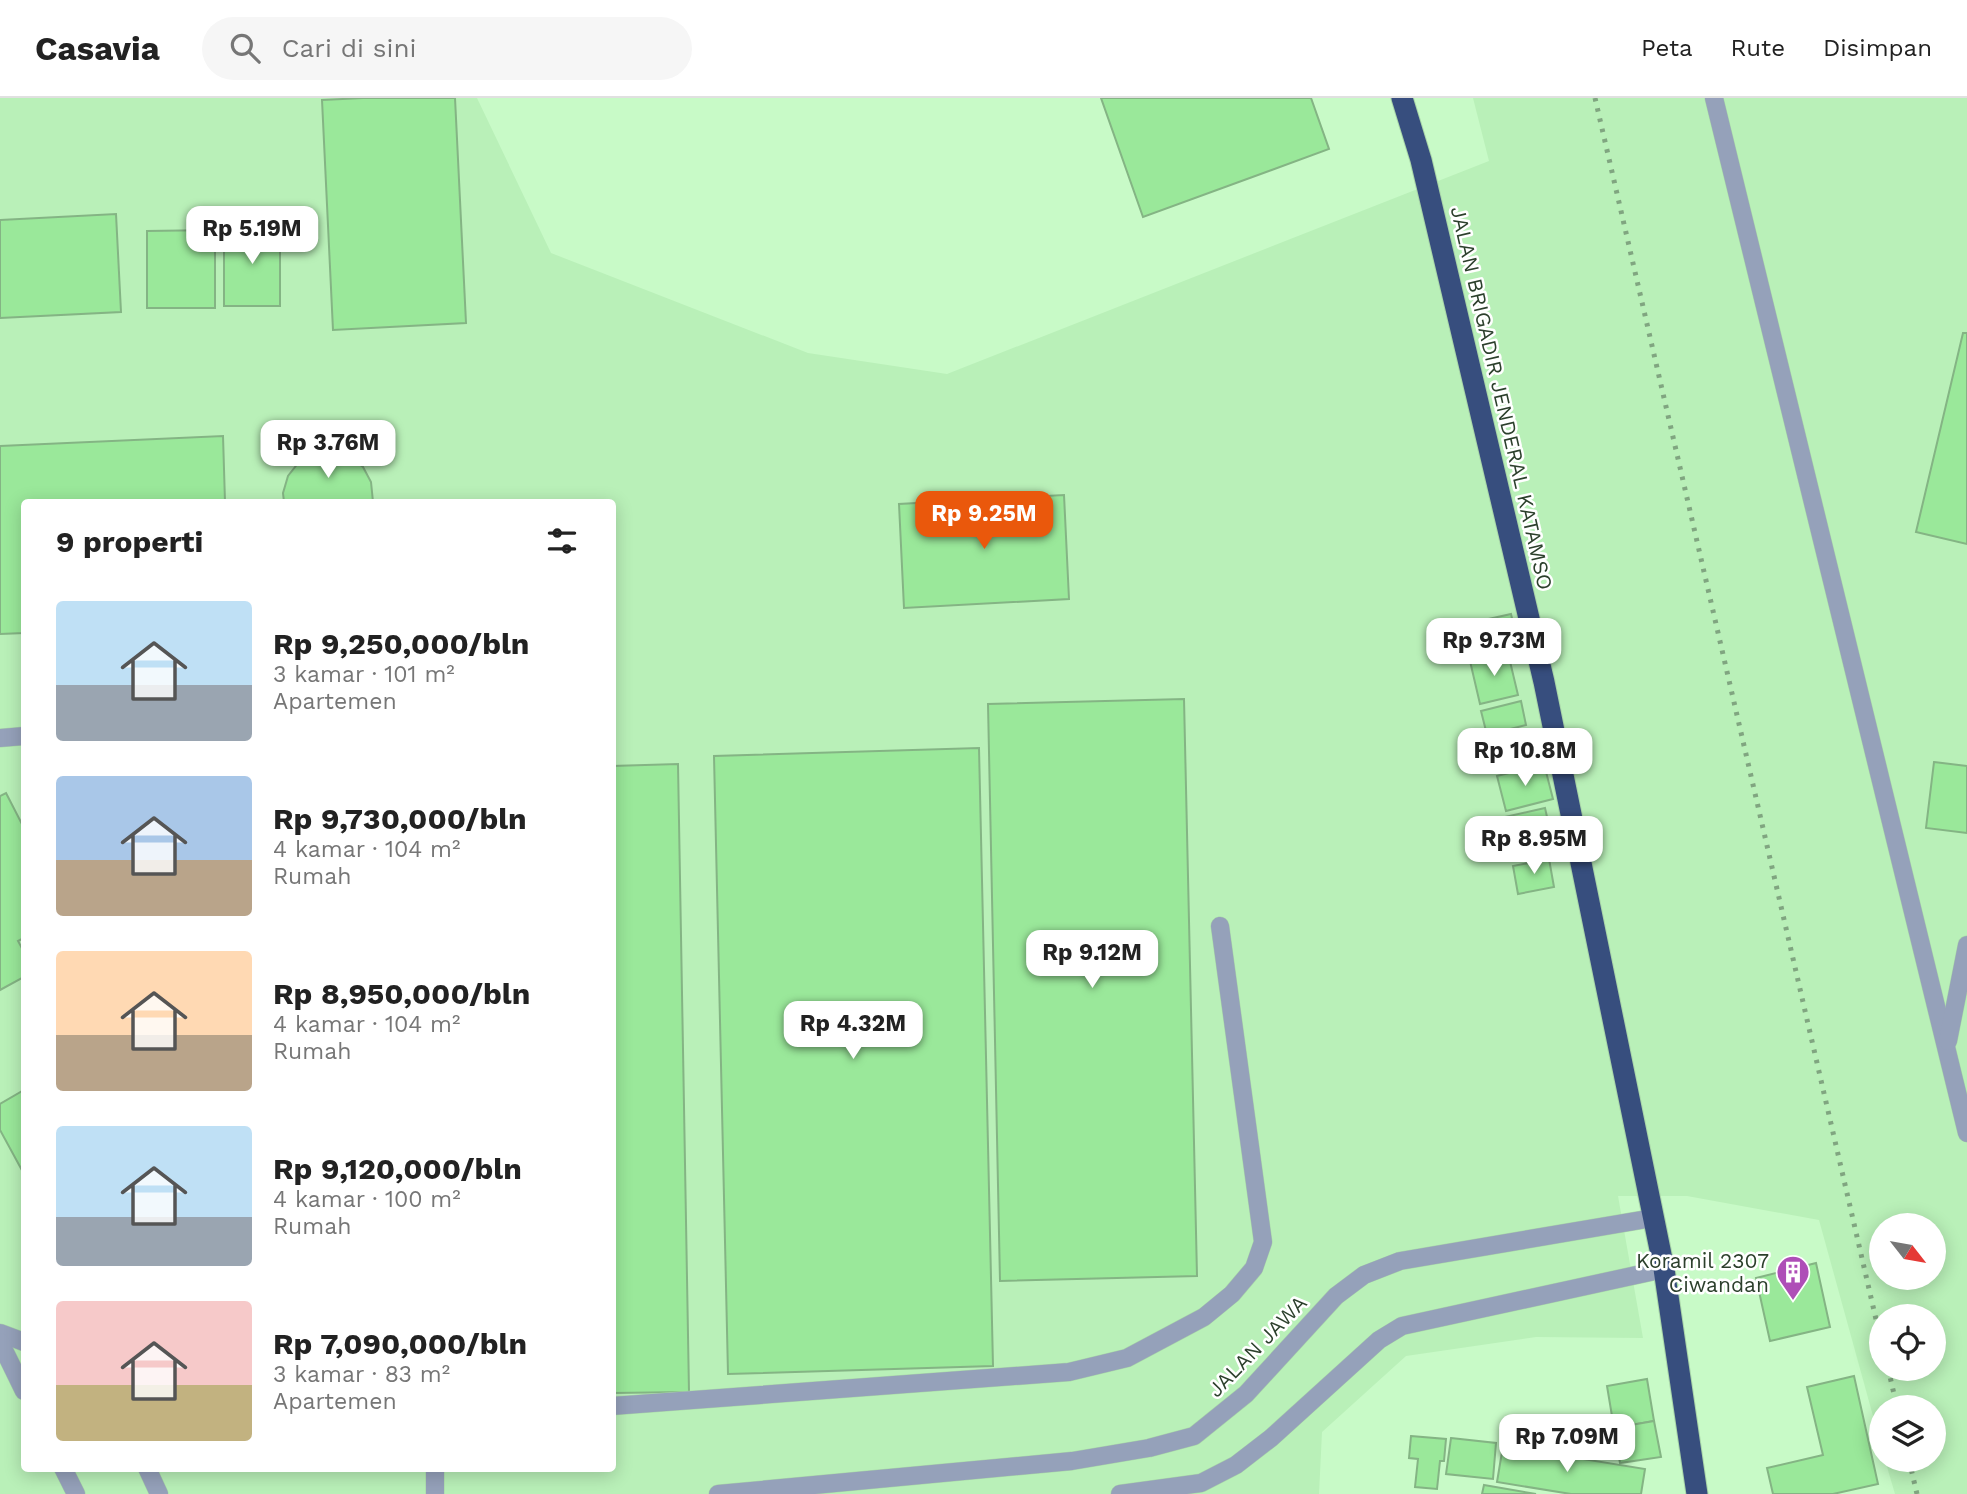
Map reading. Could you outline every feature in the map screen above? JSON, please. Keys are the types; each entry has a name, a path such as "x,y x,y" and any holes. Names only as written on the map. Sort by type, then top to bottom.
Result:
{"highway":[{"name":"JALAN BRIGADIR JENDERAL KATAMSO","path":"1402,98 1421,160 1544,682 1664,1269 1697,1494"}],"street":[{"path":"1714,98 1967,1133"},
{"path":"0,738 21,736"},
{"path":"616,1406 1069,1372 1127,1358 1204,1317 1232,1294 1254,1268 1263,1242 1220,926"},
{"path":"1946,1046 1967,944"},
{"name":"JALAN JAWA","path":"718,1494 1072,1461 1149,1448 1194,1436 1246,1394 1336,1296 1364,1275 1400,1261 1653,1218"},
{"path":"1120,1494 1202,1483 1236,1465 1271,1438 1380,1340 1402,1326 1664,1269"},
{"path":"0,1333 21,1341"},
{"path":"0,1342 21,1385"},
{"path":"65,1472 76,1494"},
{"path":"149,1472 159,1494"},
{"path":"435,1472 435,1494"}],"shaded area":[{"path":"0,98 477,98 551,253 808,353 947,374 1489,161 1473,98 1967,98 1967,1494 1895,1494 1889,1472 1946,1472 1946,1395 1869,1395 1869,1401 1819,1220 1687,1196 1618,1196 1643,1338 1536,1337 1406,1356 1322,1432 1319,1494 0,1494"}],"building":[{"path":"455,98 466,323 333,330 322,100"},
{"path":"1101,98 1311,98 1329,149 1143,217"},
{"path":"116,214 121,312 0,318 0,220"},
{"path":"280,226 280,306 224,306 224,227"},
{"path":"215,230 215,308 147,308 147,231"},
{"path":"1963,333 1967,333 1967,544 1916,532"},
{"path":"223,436 225,499 21,499 21,633 0,634 0,446"},
{"path":"332,451 349,456 363,467 371,482 373,499 284,499 288,476 299,462 314,453"},
{"path":"1064,495 1069,599 904,608 899,504"},
{"path":"1511,614 1518,645 1473,656 1466,624"},
{"path":"1508,653 1518,695 1480,704 1470,661"},
{"path":"1184,699 1197,1276 1000,1281 988,704"},
{"path":"1521,701 1526,725 1487,735 1481,711"},
{"path":"979,748 993,1366 728,1374 714,756"},
{"path":"1934,762 1967,766 1967,833 1926,828"},
{"path":"678,764 689,1392 616,1393 616,766"},
{"path":"1544,764 1553,799 1506,811 1497,776"},
{"path":"6,793 21,822 21,940 18,941 21,946 21,979 0,990 0,796"},
{"path":"1545,808 1552,839 1503,850 1496,819"},
{"path":"1549,859 1554,887 1518,894 1513,866"},
{"path":"21,1092 21,1168 0,1130 0,1104"},
{"name":"Koramil 2307 Ciwandan","path":"1816,1263 1830,1327 1770,1341 1756,1278"},
{"path":"1854,1376 1869,1444 1869,1472 1875,1472 1878,1484 1833,1494 1773,1494 1767,1468 1823,1455 1807,1387"},
{"path":"1647,1379 1654,1421 1614,1428 1607,1386"},
{"path":"1654,1421 1661,1457 1620,1463 1614,1428"},
{"path":"1411,1436 1446,1439 1437,1489 1415,1487 1418,1459 1409,1458"},
{"path":"1451,1438 1496,1443 1493,1479 1446,1474"},
{"path":"1503,1446 1645,1469 1641,1494 1571,1494 1497,1482"},
{"path":"1484,1485 1536,1494 1482,1494"}],"railway":[{"path":"1595,98 1872,1304"},
{"path":"1891,1381 1894,1395"},
{"path":"1912,1472 1917,1494"}],"place":[{"name":"Koramil 2307 Ciwandan","path":"1793,1302"}]}
